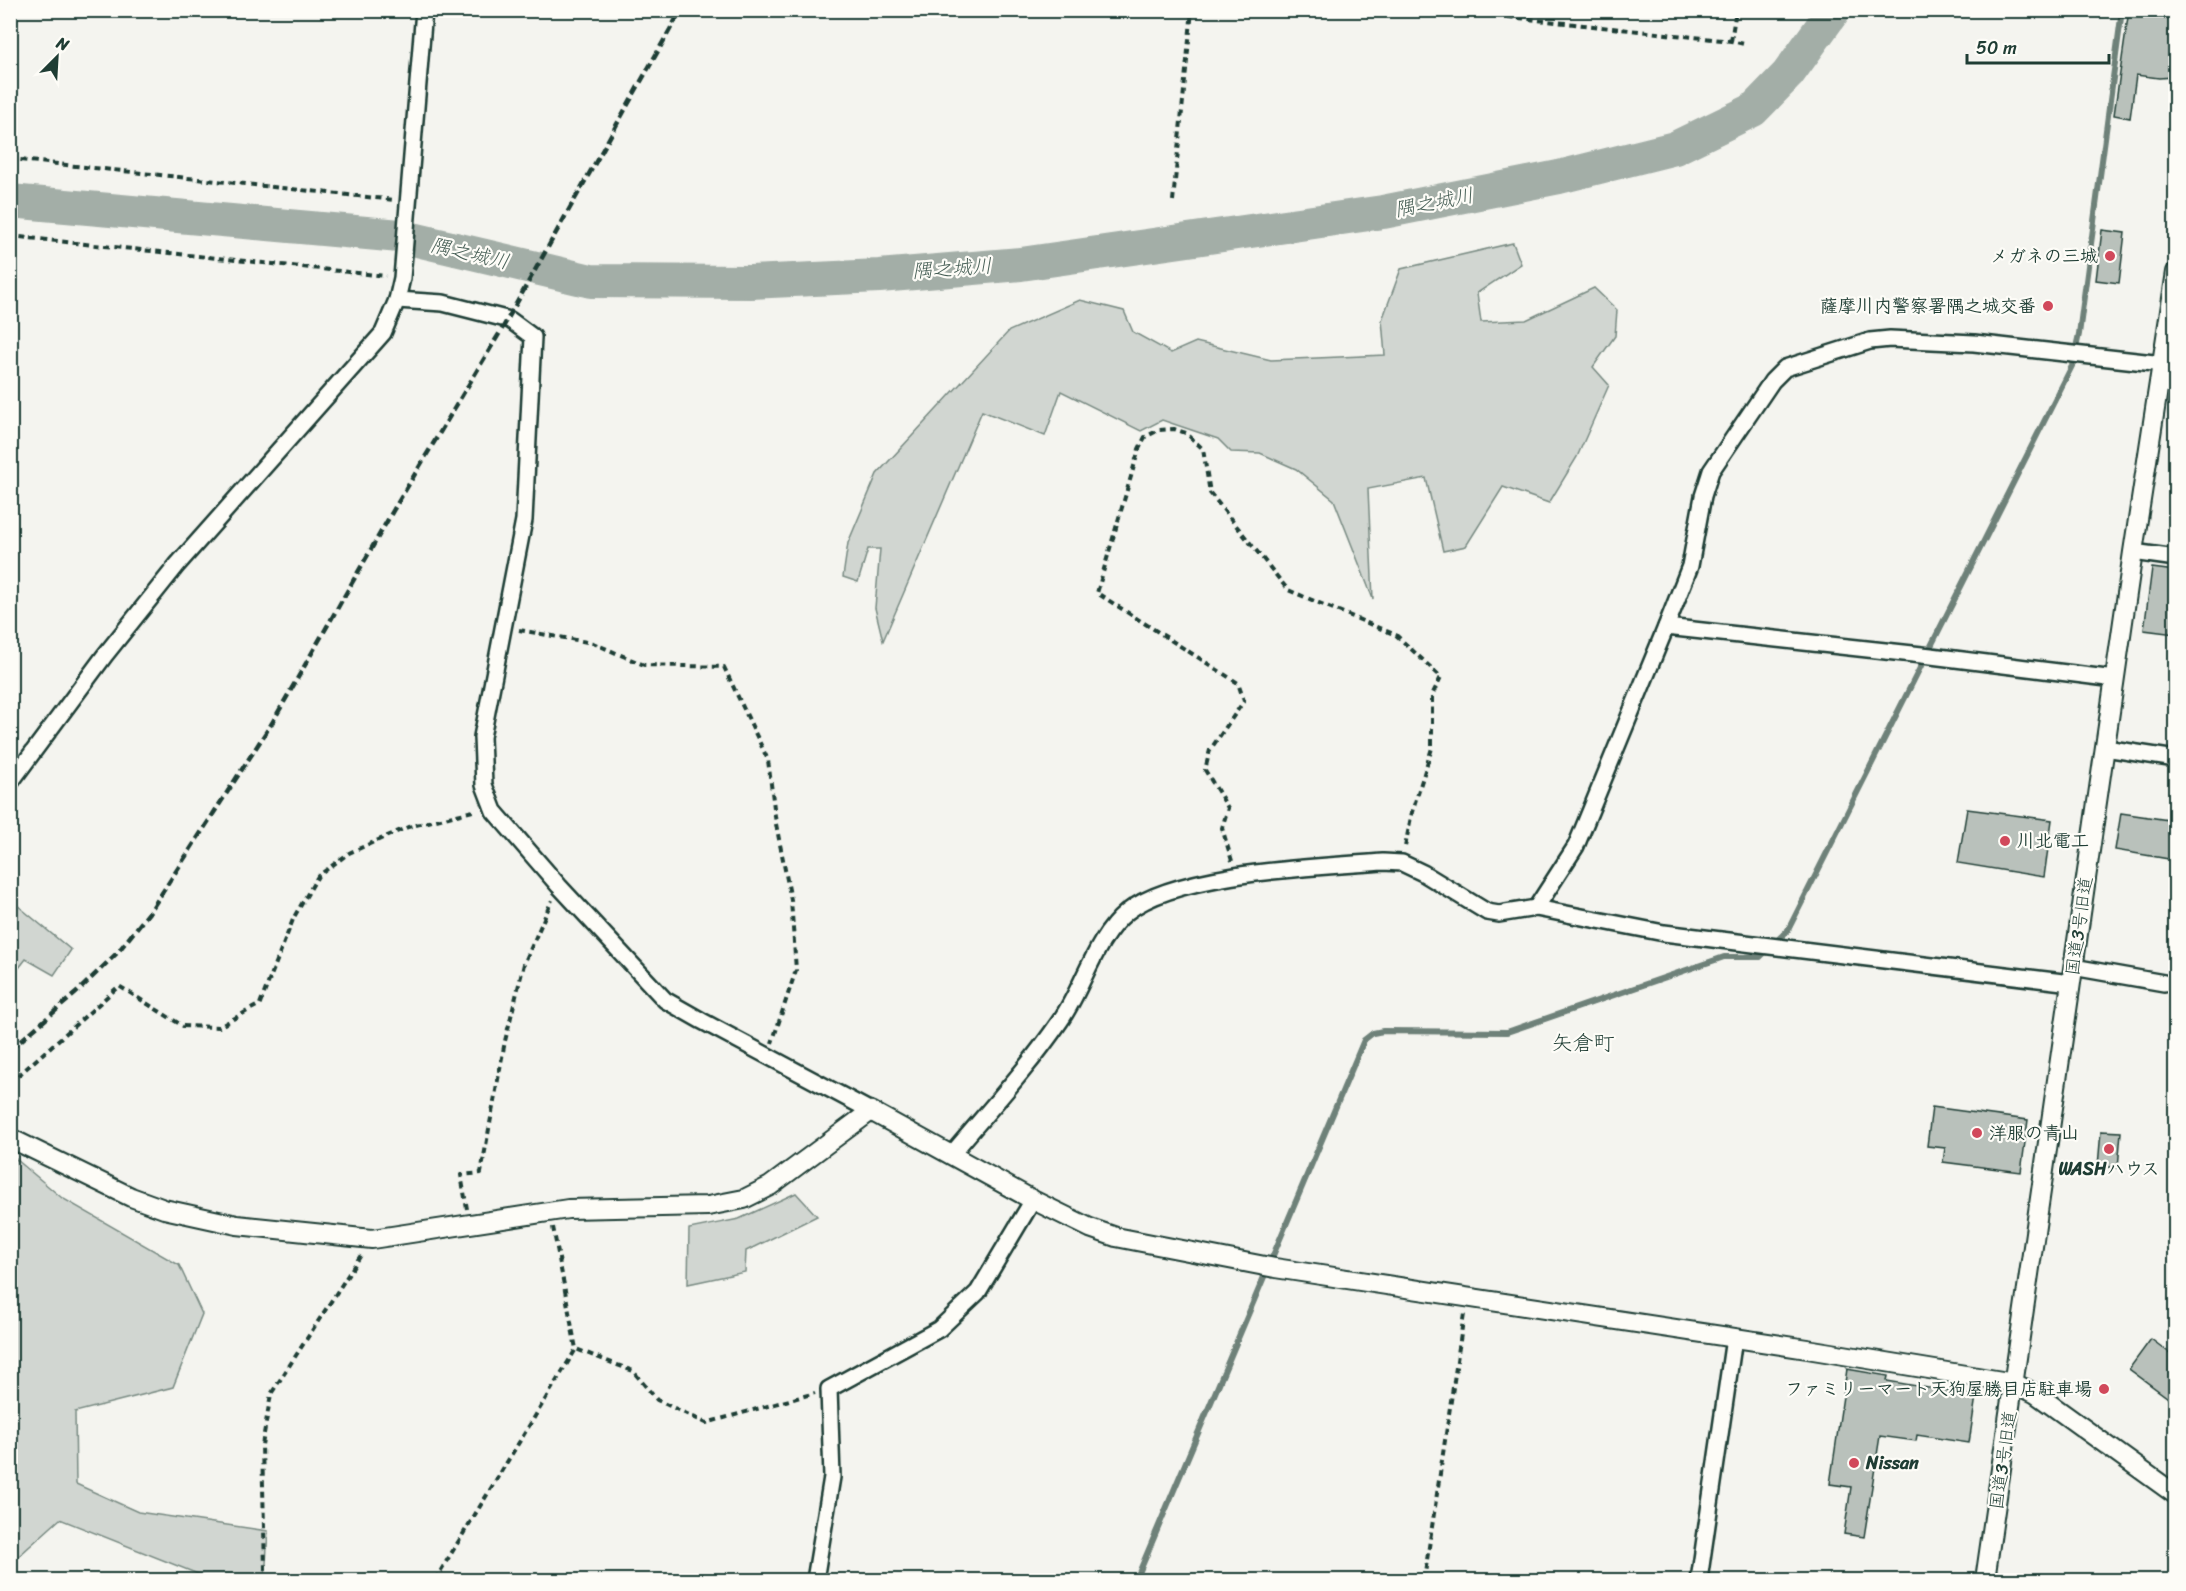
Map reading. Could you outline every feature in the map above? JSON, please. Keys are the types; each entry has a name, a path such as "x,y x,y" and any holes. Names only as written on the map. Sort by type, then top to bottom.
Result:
{"street":[{"path":"10,783 105,655 177,565 383,333 397,300 402,278 424,10"},
{"name":"国道3号旧道","path":"1985,1581 2175,272"},
{"path":"397,300 443,303 510,320 533,337 524,520 482,737 484,785 494,811 559,886 665,1000 1033,1200 1090,1228 1116,1237 1268,1267 2014,1383 2036,1394 2175,1496"},
{"path":"1536,908 1576,846 1666,627 1690,566 1703,496 1711,471 1772,381 1785,368 1869,341 1890,339 1974,343 2163,364"},
{"path":"2133,552 2175,558"},
{"path":"1666,627 2115,679"},
{"path":"2105,748 2175,759"},
{"path":"951,1155 1018,1076 1061,1020 1107,935 1126,913 1148,899 1170,890 1237,876 1383,862 1402,863 1423,873 1487,912 1499,914 1536,908 1664,933 2164,983"},
{"path":"10,1138 132,1197 164,1209 237,1225 372,1239 568,1209 708,1206 744,1199 770,1186 871,1111"},
{"path":"815,1581 832,1477 829,1389 939,1329 978,1292 1033,1200"},
{"path":"1699,1581 1734,1338"}],"path":[{"path":"1173,201 1192,10"},
{"path":"1445,10 1744,44"},
{"path":"1731,41 1736,10"},
{"path":"10,159 407,202"},
{"path":"10,236 402,278"},
{"path":"1237,876 1222,828 1228,808 1205,770 1210,750 1244,701 1238,683 1097,592 1139,449 1145,437 1159,430 1174,429 1186,433 1203,449 1210,493 1288,590 1396,635 1441,677 1432,695 1432,748 1412,812 1402,863"},
{"path":"504,627 593,643 644,665 724,667 768,760 776,824 791,900 796,970 767,1055"},
{"path":"10,1083 119,986 183,1026 219,1027 260,1004 294,918 318,876 349,853 408,827 492,806"},
{"path":"470,1224 461,1175 481,1173 505,1041 524,964 559,886"},
{"path":"435,1581 576,1349 550,1212"},
{"path":"261,1581 266,1560 262,1445 271,1394 372,1239"},
{"path":"1424,1581 1466,1296"},
{"path":"576,1349 633,1371 657,1400 706,1424 829,1389"}],"shaded area":[{"path":"1513,243 1521,264 1477,293 1481,322 1526,320 1594,288 1617,310 1615,336 1593,367 1609,385 1577,457 1549,503 1503,487 1466,546 1443,551 1426,478 1368,489 1373,599 1334,500 1296,469 1260,453 1231,452 1218,439 1162,420 1141,431 1061,391 1045,436 982,411 883,641 875,608 880,549 868,549 858,582 843,577 848,543 877,474 1009,331 1080,300 1124,311 1133,332 1171,353 1196,342 1271,360 1385,355 1382,320 1401,269"},
{"path":"11,900 71,950 54,975 26,959 11,978"},
{"path":"10,1154 62,1198 179,1265 202,1314 173,1387 75,1412 76,1484 138,1512 268,1531 265,1580 213,1580 60,1519 11,1563"},
{"path":"796,1193 817,1216 746,1251 745,1272 688,1284 689,1229 739,1219"}],"building":[{"path":"2129,10 2175,10 2175,71 2172,77 2136,75 2130,118 2114,115"},
{"name":"メガネの三城","path":"2102,230 2125,233 2119,283 2096,280"},
{"path":"2152,568 2175,571 2175,634 2144,630"},
{"name":"川北電工","path":"1967,809 2052,820 2044,877 1958,863"},
{"path":"2121,813 2175,821 2175,860 2115,850"},
{"name":"洋服の青山","path":"1932,1107 2028,1120 2021,1172 1943,1162 1945,1148 1927,1146"},
{"name":"WASHハウス","path":"2101,1131 2121,1132 2118,1168 2098,1166"},
{"path":"2151,1339 2175,1357 2175,1403 2129,1369"},
{"name":"Nissan","path":"1847,1369 1888,1376 1887,1381 1976,1396 1969,1443 1917,1435 1916,1441 1880,1436 1864,1537 1844,1534 1851,1487 1830,1484"}],"waterway":[{"name":"隅之城川","path":"10,201 400,236 591,281 751,282 879,276 1021,264 1383,212 1559,177 1675,148 1753,110 1788,74 1834,10"},
{"path":"1136,1580 1364,1040 1373,1033 1383,1031 1507,1032 1724,957 1760,957 1788,930 2072,366 2079,334 2122,10"}],"railway":[{"path":"10,1050 76,993 118,952 151,910 272,723 394,509 502,329 681,10"}],"place":[{"name":"メガネの三城","path":"2110,256"},
{"name":"薩摩川内警察署隅之城交番","path":"2048,306"},
{"name":"川北電工","path":"2005,841"},
{"name":"洋服の青山","path":"1977,1133"},
{"name":"WASHハウス","path":"2109,1149"},
{"name":"ファミリーマート天狗屋勝目店駐車場","path":"2104,1389"},
{"name":"Nissan","path":"1854,1463"}],"district":[{"name":"矢倉町","path":"1583,1043"}]}
